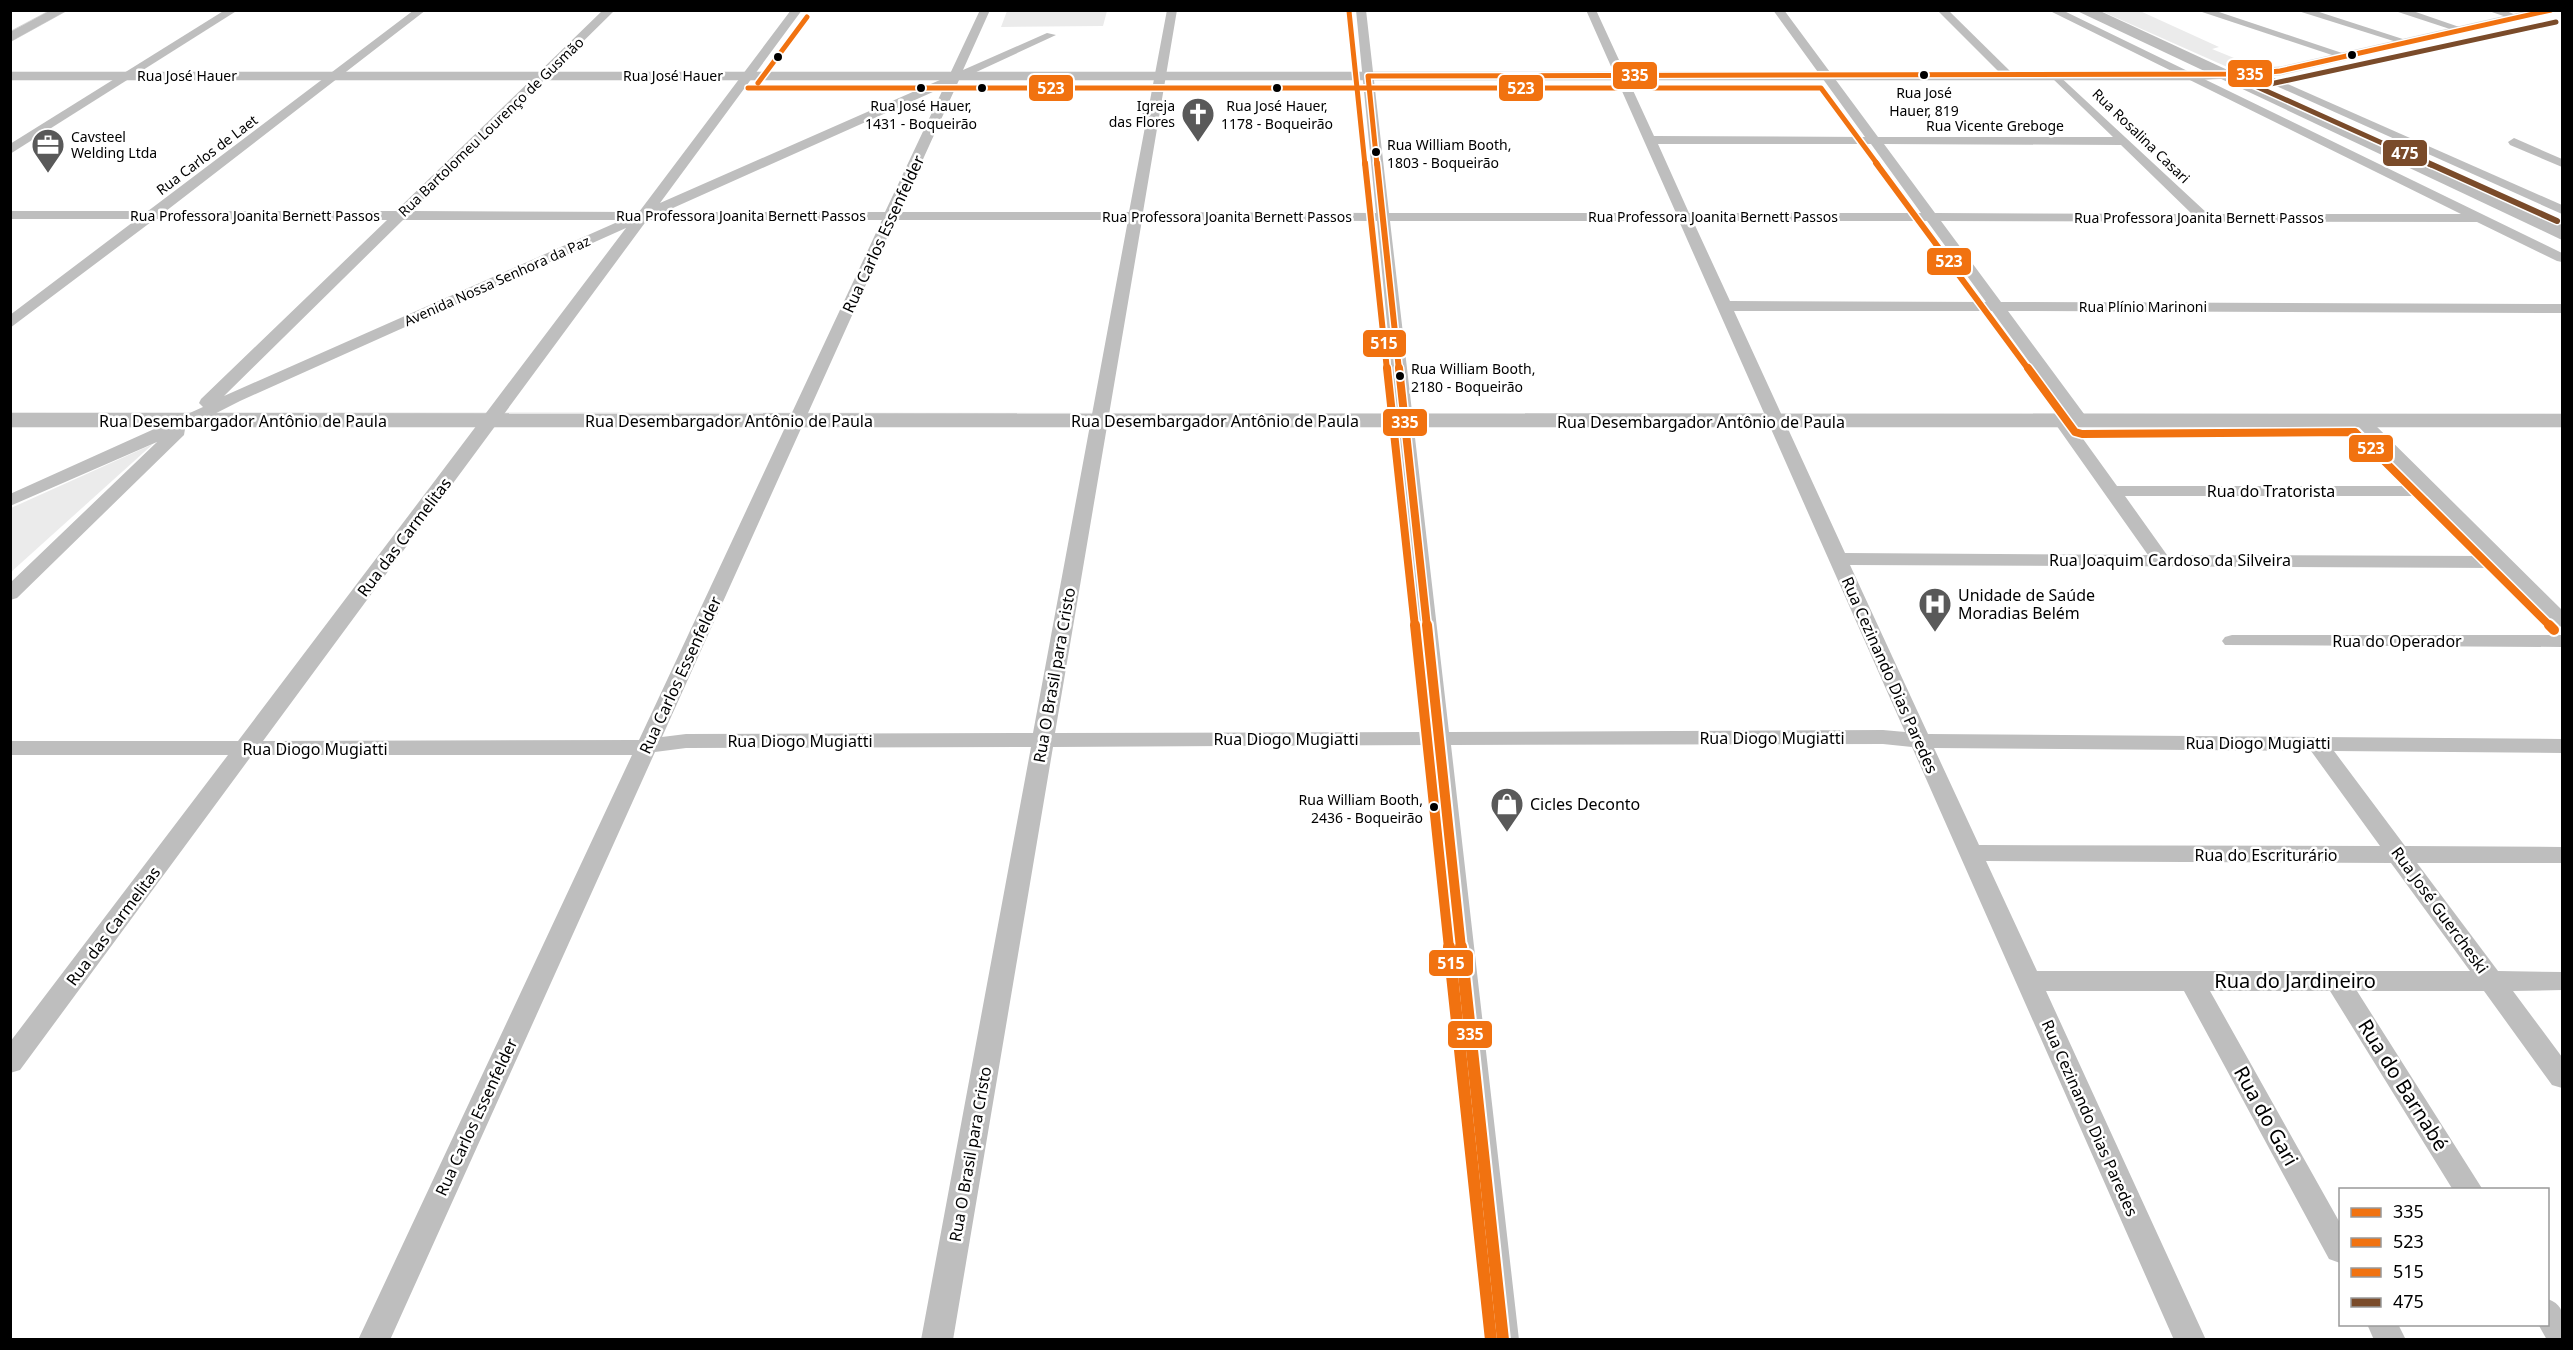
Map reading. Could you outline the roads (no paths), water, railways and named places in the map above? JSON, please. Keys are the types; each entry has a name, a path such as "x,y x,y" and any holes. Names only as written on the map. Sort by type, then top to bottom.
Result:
{"main road":[{"path":"10,38 62,10"},
{"name":"Rua José Hauer","path":"10,76 2190,76 2253,74 2553,10"},
{"name":"Rua Desembargador Antônio de Paula","path":"10,420 2562,421"}],"street":[{"path":"10,150 233,10"},
{"name":"Rua Carlos de Laet","path":"10,323 421,10"},
{"name":"Rua Bartolomeu Lourenço de Gusmão","path":"10,594 610,10"},
{"name":"Rua das Carmelitas","path":"10,1063 797,10"},
{"name":"Rua Carlos Essenfelder","path":"374,1340 985,10"},
{"name":"Rua O Brasil para Cristo","path":"937,1340 1172,10"},
{"path":"1361,10 1503,1340"},
{"name":"Rua Cezinando Dias Paredes","path":"1591,10 2190,1340"},
{"path":"1778,10 1997,307 2072,422 2111,491 2161,560"},
{"path":"1942,10 2009,76"},
{"path":"2053,10 2562,258"},
{"path":"2201,10 2345,56"},
{"path":"2300,10 2407,42"},
{"path":"2397,10 2463,30"},
{"path":"2491,10 2518,18"},
{"name":"Avenida Nossa Senhora da Paz","path":"10,501 189,421 244,392 1051,35"},
{"path":"2253,74 2559,206"},
{"name":"Rua Rosalina Casari","path":"2056,76 2205,218"},
{"name":"Rua Vicente Greboge","path":"1650,140 2124,141"},
{"path":"2514,142 2562,163"},
{"name":"Rua Professora Joanita Bernett Passos","path":"10,215 2480,218"},
{"name":"Rua Plínio Marinoni","path":"1725,306 2562,308"},
{"path":"2360,420 2562,621"},
{"name":"Rua do Tratorista","path":"2111,491 2431,490"},
{"name":"Rua Joaquim Cardoso da Silveira","path":"1838,559 2503,562"},
{"name":"Rua do Operador","path":"2232,641 2562,641"},
{"name":"Rua Diogo Mugiatti","path":"10,748 622,749 686,741 1883,737 1920,741 2562,746"},
{"name":"Rua José Guercheski","path":"2317,744 2562,1077"},
{"name":"Rua do Escriturário","path":"1970,853 2562,855"},
{"name":"Rua do Jardineiro","path":"2028,981 2562,981"},
{"name":"Rua do Gari","path":"2192,981 2339,1248"},
{"name":"Rua do Barnabé","path":"2337,981 2468,1188"},
{"path":"2549,1316 2562,1337"},
{"path":"2383,1326 2390,1340"}],"waterway":[{"path":"2083,10 2562,233"}],"place":[{"name":"Rua José Hauer, 819","path":"1924,75"},
{"name":"Rua José Hauer, 1431 - Boqueirão","path":"921,88"},
{"name":"Rua José Hauer, 1178 - Boqueirão","path":"1277,88"},
{"name":"Igreja das Flores","path":"1198,143"},
{"name":"Rua William Booth, 1803 - Boqueirão","path":"1376,152"},
{"name":"Cavsteel Welding Ltda","path":"48,174"},
{"name":"Rua William Booth, 2180 - Boqueirão","path":"1400,376"},
{"name":"Unidade de Saúde Moradias Belém","path":"1935,633"},
{"name":"Rua William Booth, 2436 - Boqueirão","path":"1434,807"},
{"name":"Cicles Deconto","path":"1507,833"}]}
